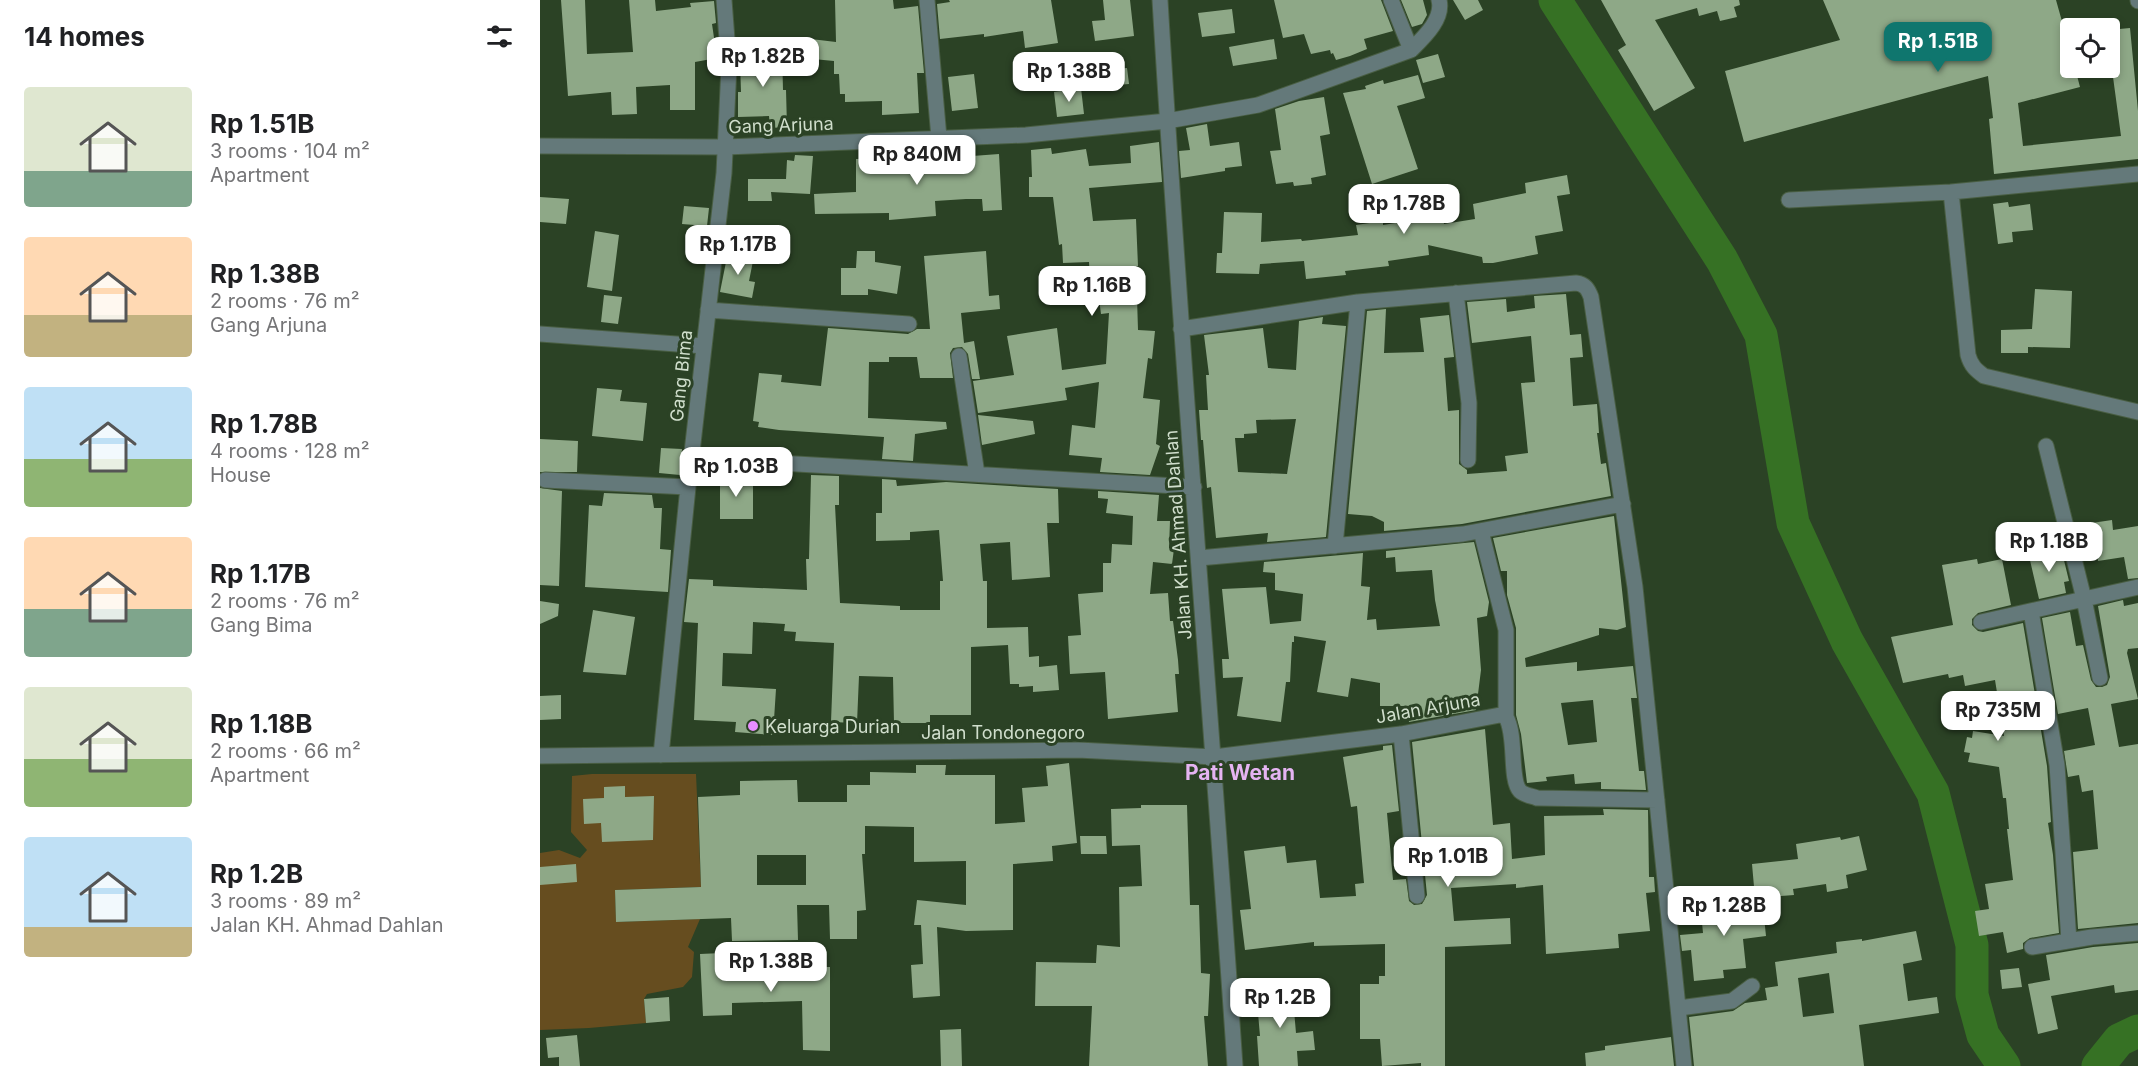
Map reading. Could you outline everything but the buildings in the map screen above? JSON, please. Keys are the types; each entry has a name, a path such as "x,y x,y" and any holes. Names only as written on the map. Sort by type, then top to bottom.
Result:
{"street":[{"name":"Gang Bima","path":"661,755 725,147 729,66 724,0"},
{"path":"927,0 939,138"},
{"name":"Jalan KH. Ahmad Dahlan","path":"1160,0 1181,329 1235,1066"},
{"path":"1391,0 1411,50 1436,22 1439,0"},
{"name":"Gang Arjuna","path":"540,146 725,147 1026,135 1167,121 1258,105 1411,50"},
{"path":"1789,200 1951,192 2138,174"},
{"path":"1951,192 1968,355 1975,369 1984,376 2138,412"},
{"path":"1181,329 1358,302 1576,283 1587,288 1591,297 1635,587 1684,1066"},
{"path":"1456,293 1469,403 1468,460"},
{"path":"1335,546 1358,302"},
{"path":"708,310 909,324"},
{"path":"540,334 704,346"},
{"path":"958,356 977,474"},
{"path":"2046,446 2085,599 2100,678"},
{"path":"691,458 1194,487"},
{"path":"545,480 688,487"},
{"path":"1199,558 1481,531 1623,504"},
{"path":"1481,531 1506,630 1506,717"},
{"path":"1981,622 2138,587"},
{"path":"2031,611 2057,765 2069,941"},
{"name":"Jalan Arjuna","path":"1214,758 1401,734 1500,715 1506,717 1512,732 1516,783 1521,792 1538,798 1657,800"},
{"path":"1401,734 1417,896"},
{"name":"Jalan Tondonegoro","path":"540,756 1078,750 1214,758"},
{"path":"2032,946 2138,933"},
{"path":"1679,1008 1732,1001 1752,986"}],"shaded area":[{"path":"696,774 701,887 615,890 616,922 700,919 688,947 694,952 692,977 683,987 647,994 644,999 646,1023 540,1030 540,853 559,850 580,858 587,850 571,832 572,776"}],"waterway":[{"path":"1555,0 1722,260 1761,335 1793,523 1847,641 1933,793 1972,945 1972,995 1983,1035 2004,1066"},
{"path":"2098,1066 2119,1040 2138,1031"}],"place":[{"name":"Keluarga Durian","path":"753,726"}],"district":[{"name":"Pati Wetan","path":"1240,772"}]}
